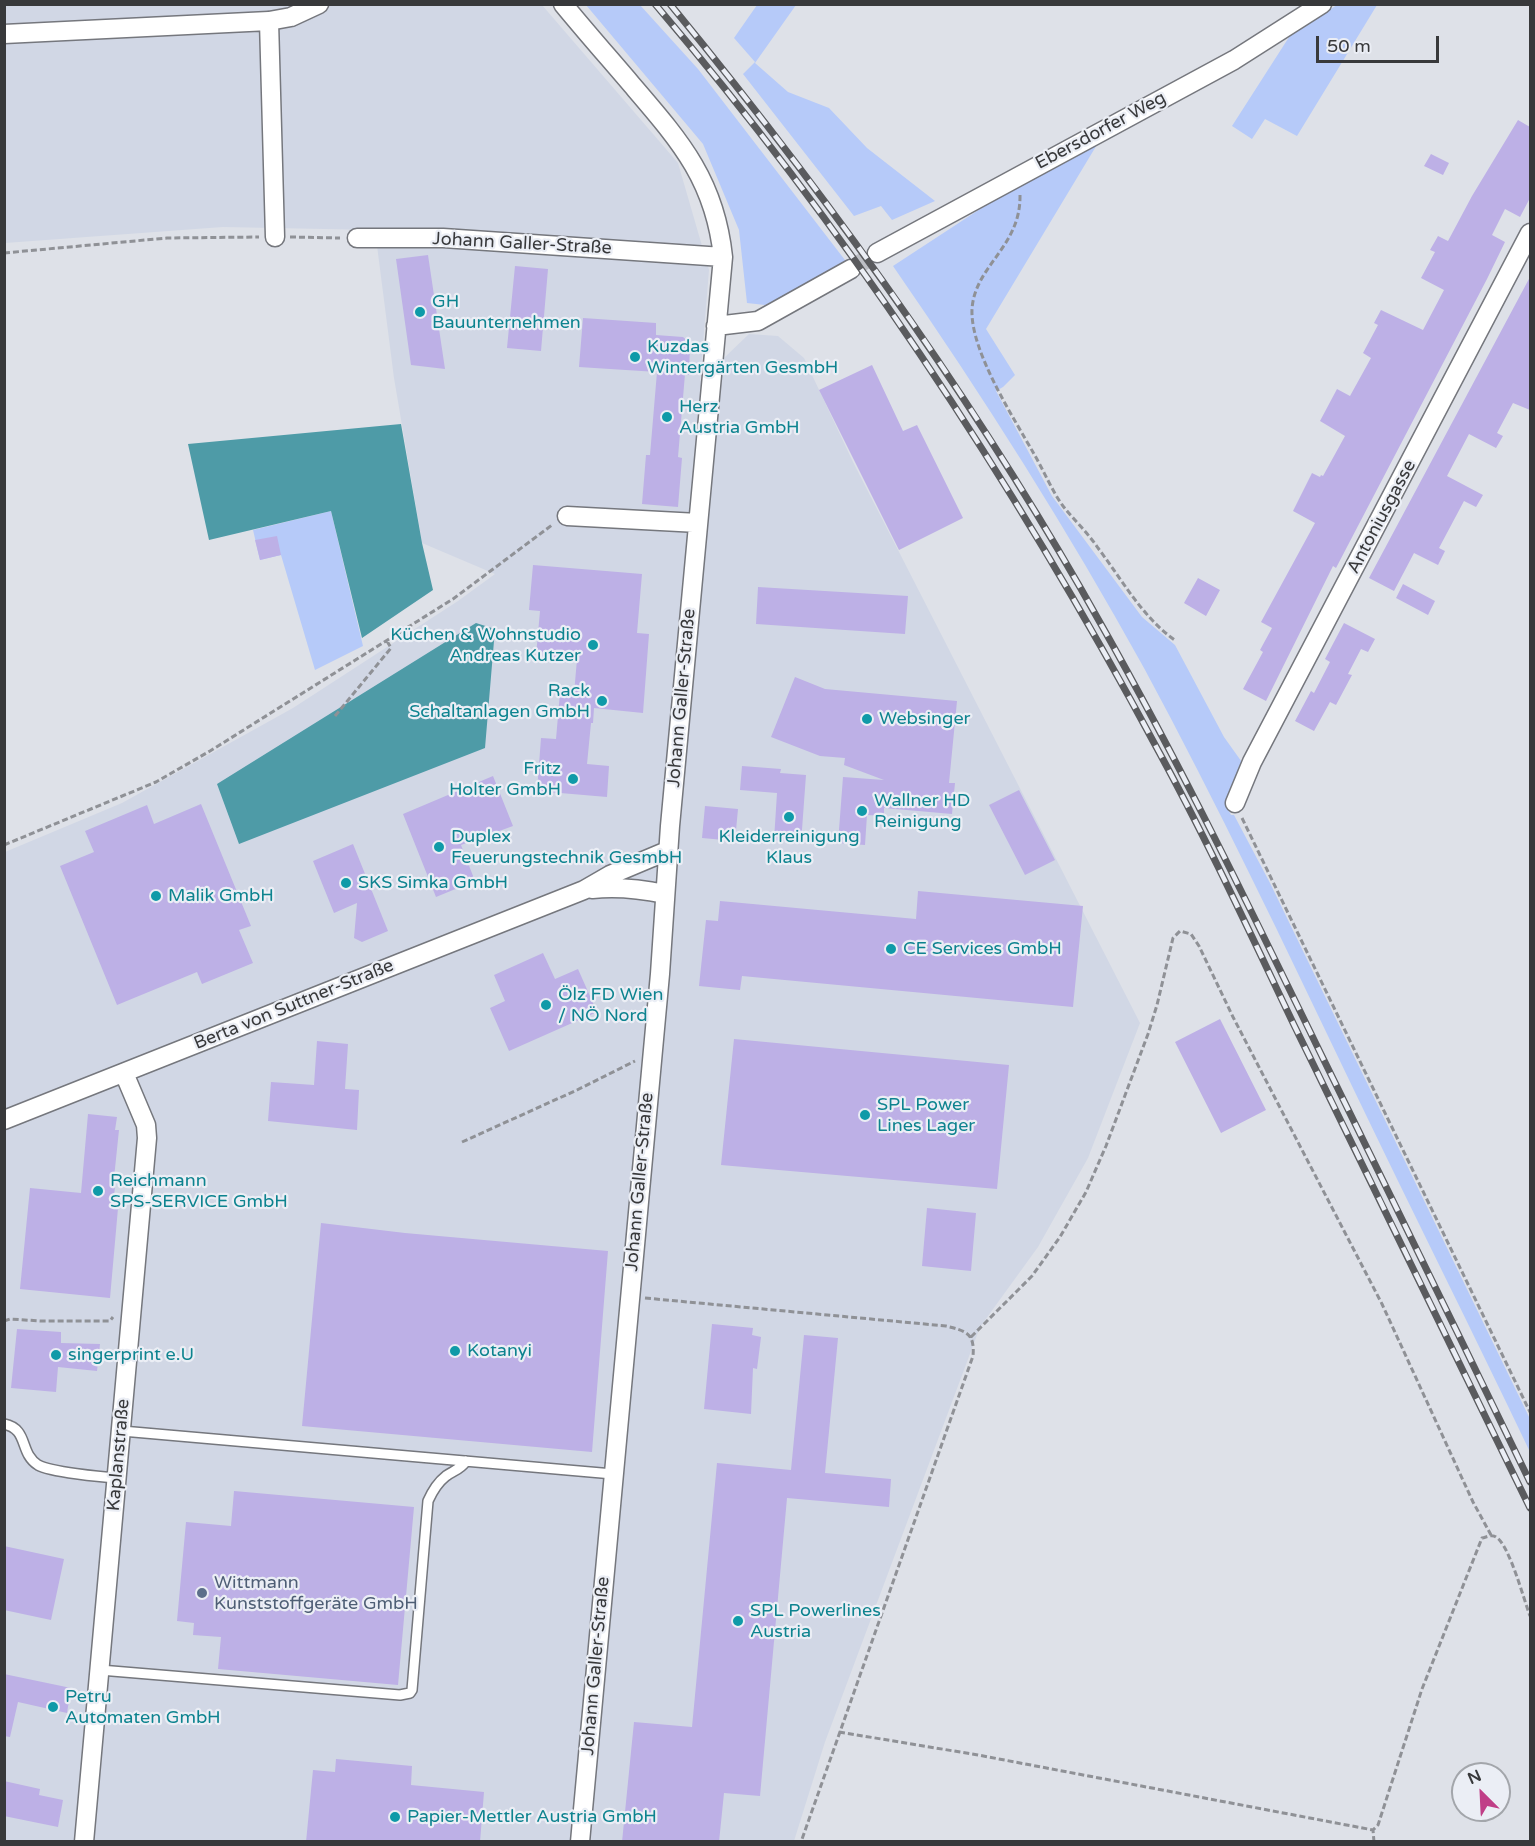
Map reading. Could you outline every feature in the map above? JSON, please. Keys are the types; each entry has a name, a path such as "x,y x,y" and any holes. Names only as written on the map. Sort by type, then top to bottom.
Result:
{"street":[{"path":"4,33 269,21 291,17 319,4"},
{"name":"Johann Galler-Straße","path":"563,4 684,147 713,205 720,228 723,257 580,1842"},
{"name":"Ebersdorfer Weg","path":"878,253 1234,60 1322,4"},
{"path":"269,21 275,237"},
{"name":"Antoniusgasse","path":"1235,803 1252,762 1530,233"},
{"name":"Johann Galler-Straße","path":"357,238 442,238 723,257"},
{"path":"716,326 758,321 851,269"},
{"path":"567,516 698,523"},
{"name":"Berta von Suttner-Straße","path":"4,1120 584,890 668,851"},
{"name":"Berta von Suttner-Straße","path":"584,890 608,887 644,889 665,894"},
{"name":"Kaplanstraße","path":"84,1842 147,1138 146,1125 124,1073"}],"lane":[{"path":"4,1424 13,1425 20,1432 26,1450 39,1466 117,1478"},
{"path":"122,1431 614,1474"},
{"path":"100,1670 400,1695 410,1693 428,1502 433,1490 444,1477 460,1469 466,1461"}],"path":[{"path":"1020,175 1020,208 1015,228 975,290 972,312 977,339 993,379 1062,504 1097,546 1139,608 1176,641"},
{"path":"4,253 167,238 357,238"},
{"path":"4,845 156,782 453,599 567,516"},
{"path":"335,716 391,648 387,640"},
{"path":"1235,803 1530,1412"},
{"path":"971,1337 1032,1276 1060,1237 1086,1192 1106,1146 1148,1034 1173,938 1180,931 1191,934 1382,1304 1469,1494 1491,1535 1505,1546 1530,1616"},
{"path":"462,1142 577,1090 652,1051"},
{"path":"630,1297 946,1326 965,1331 971,1337 974,1347 973,1356 801,1842"},
{"path":"4,1321 10,1319 110,1321 122,1302 133,1303"},
{"path":"1374,1842 1373,1830 1378,1825 1422,1689 1476,1549 1482,1538 1491,1535"},
{"path":"839,1732 1058,1770 1373,1830"}],"shaded area":[{"path":"5,5 542,5 678,163 709,270 700,381 749,334 778,336 804,358 853,462 1140,1023 1088,1158 1038,1247 980,1327 825,1742 794,1841 5,1841 5,852 122,803 293,708 458,601 495,574 422,543 394,378 375,230 223,227 5,243"},
{"path":"586,5 640,5 698,69 848,264 765,305 747,303 739,230 703,144"},
{"path":"757,5 796,5 755,63 788,92 829,108 867,148 935,201 892,220 881,206 854,216 743,74 755,62 734,38"},
{"path":"1337,5 1377,5 1297,136 1265,119 1252,139 1232,126 1291,34"},
{"path":"1101,138 986,329 1015,375 996,391 1052,496 1142,617 1175,645 1224,737 1244,765 1225,803 1231,815 1234,815 1270,883 1530,1419 1530,1452 1251,876 1144,668 1024,464 960,364 893,266 1003,194"},
{"path":"401,424 422,543 433,590 362,638 331,511 209,540 188,444"},
{"path":"331,511 363,646 315,670 281,555 260,560 253,530"},
{"path":"476,623 495,629 485,748 239,844 217,784"}],"building":[{"path":"1518,120 1530,127 1530,198 1520,217 1505,209 1492,235 1505,242 1336,568 1333,566 1266,701 1243,689 1263,652 1260,650 1272,628 1261,622 1315,523 1293,511 1312,473 1323,476 1345,436 1320,421 1337,389 1350,396 1371,358 1363,353 1378,325 1374,323 1381,310 1423,330 1444,290 1421,278 1435,252 1430,250 1438,236 1448,241"},
{"path":"1431,154 1449,163 1443,175 1424,166"},
{"name":"GH Bauunternehmen","path":"428,255 445,369 411,365 396,259"},
{"path":"515,266 548,269 541,351 507,348"},
{"path":"1530,277 1530,410 1513,403 1497,433 1503,436 1496,448 1469,434 1447,476 1483,495 1476,507 1464,501 1439,548 1445,551 1438,565 1414,553 1394,591 1369,578"},
{"path":"583,318 656,323 656,335 683,337 690,343 689,375 685,374 678,457 682,458 678,507 642,504 646,455 650,455 657,372 579,367"},
{"path":"872,365 903,431 917,425 963,518 899,550 819,390"},
{"path":"277,536 281,555 260,560 255,540"},
{"path":"533,565 642,574 637,633 649,634 643,713 594,708 593,723 591,723 587,764 609,766 607,797 537,791 541,738 556,739 560,693 574,694 577,659 536,656 540,611 529,610"},
{"path":"1198,578 1220,590 1206,616 1184,603"},
{"path":"1403,584 1435,601 1428,615 1396,598"},
{"path":"758,587 908,596 905,634 756,624"},
{"path":"1344,623 1375,639 1368,652 1361,649 1348,674 1352,675 1336,705 1330,702 1314,731 1295,721 1311,691 1314,693 1330,662 1325,659"},
{"name":"Websinger","path":"795,677 825,689 957,701 949,783 955,783 952,814 884,808 884,816 867,815 865,845 838,843 843,777 884,780 844,765 845,758 820,756 771,737"},
{"name":"Kleiderreinigung Klaus","path":"742,766 781,769 780,773 806,775 801,843 774,840 777,793 740,790"},
{"path":"493,776 513,826 461,845 475,881 436,897 403,814"},
{"path":"1019,790 1055,860 1025,875 989,805"},
{"name":"Malik GmbH","path":"201,804 251,926 239,930 253,963 202,984 197,972 117,1005 60,866 94,852 85,831 147,805 154,824"},
{"path":"705,806 738,809 735,841 702,838"},
{"name":"SKS Simka GmbH","path":"353,844 388,931 362,942 354,938 357,903 334,913 313,861"},
{"name":"CE Services GmbH","path":"918,891 1083,906 1073,1007 742,976 740,990 699,986 706,920 718,921 720,901 916,919"},
{"name":"Ölz FD Wien / NÖ Nord","path":"543,953 555,979 578,969 597,1012 509,1051 490,1008 505,1001 494,975"},
{"path":"1220,1019 1266,1110 1221,1133 1175,1042"},
{"name":"SPL Power Lines Lager","path":"734,1039 1009,1065 997,1189 721,1165"},
{"path":"317,1041 348,1044 345,1089 359,1090 357,1130 268,1121 271,1082 314,1085"},
{"name":"Reichmann SPS-SERVICE GmbH","path":"88,1114 117,1117 115,1130 119,1130 114,1196 119,1197 110,1298 20,1289 30,1188 81,1193"},
{"path":"927,1208 976,1213 971,1271 922,1266"},
{"name":"Kotanyi","path":"321,1223 608,1251 592,1452 302,1426"},
{"path":"712,1324 753,1328 752,1335 761,1337 757,1369 753,1368 751,1414 704,1409"},
{"name":"singerprint e.U","path":"17,1329 61,1332 61,1343 100,1344 97,1371 58,1367 56,1392 11,1388"},
{"name":"SPL Powerlines Austria","path":"804,1335 838,1338 825,1473 891,1479 889,1507 787,1498 760,1796 724,1793 719,1842 622,1842 634,1722 692,1727 717,1463 791,1470"},
{"path":"234,1491 414,1507 398,1685 218,1669 221,1637 193,1635 194,1623 177,1621 186,1522 231,1526"},
{"path":"4,1546 64,1559 51,1620 4,1610"},
{"name":"Petru Automaten GmbH","path":"4,1674 71,1688 67,1713 18,1702 10,1737 4,1736"},
{"name":"Papier-Mettler Austria GmbH","path":"336,1759 412,1766 411,1785 484,1792 480,1842 306,1842 313,1770 335,1772"},
{"path":"4,1781 40,1789 39,1795 63,1800 58,1827 4,1816"}],"tunnel":[{"path":"851,269 877,253"}],"railway":[{"path":"655,4 727,91 863,271 989,459 1105,653 1212,854 1530,1508"},
{"path":"670,4 788,153 900,306 954,384 1055,544 1131,678 1213,836 1530,1482"}],"place":[{"name":"GH Bauunternehmen","path":"420,312"},
{"name":"Kuzdas Wintergärten GesmbH","path":"635,357"},
{"name":"Herz Austria GmbH","path":"667,417"},
{"name":"Küchen & Wohnstudio Andreas Kutzer","path":"593,645"},
{"name":"Rack Schaltanlagen GmbH","path":"602,701"},
{"name":"Websinger","path":"867,719"},
{"name":"Fritz Holter GmbH","path":"573,779"},
{"name":"Wallner HD Reinigung","path":"862,811"},
{"name":"Kleiderreinigung Klaus","path":"789,817"},
{"name":"Duplex Feuerungstechnik GesmbH","path":"439,847"},
{"name":"SKS Simka GmbH","path":"346,883"},
{"name":"Malik GmbH","path":"156,896"},
{"name":"CE Services GmbH","path":"891,949"},
{"name":"Ölz FD Wien / NÖ Nord","path":"546,1005"},
{"name":"SPL Power Lines Lager","path":"865,1115"},
{"name":"Reichmann SPS-SERVICE GmbH","path":"98,1191"},
{"name":"Kotanyi","path":"455,1351"},
{"name":"singerprint e.U","path":"56,1355"},
{"name":"Wittmann Kunststoffgeräte GmbH","path":"202,1593"},
{"name":"SPL Powerlines Austria","path":"738,1621"},
{"name":"Petru Automaten GmbH","path":"53,1707"},
{"name":"Papier-Mettler Austria GmbH","path":"395,1817"}]}
